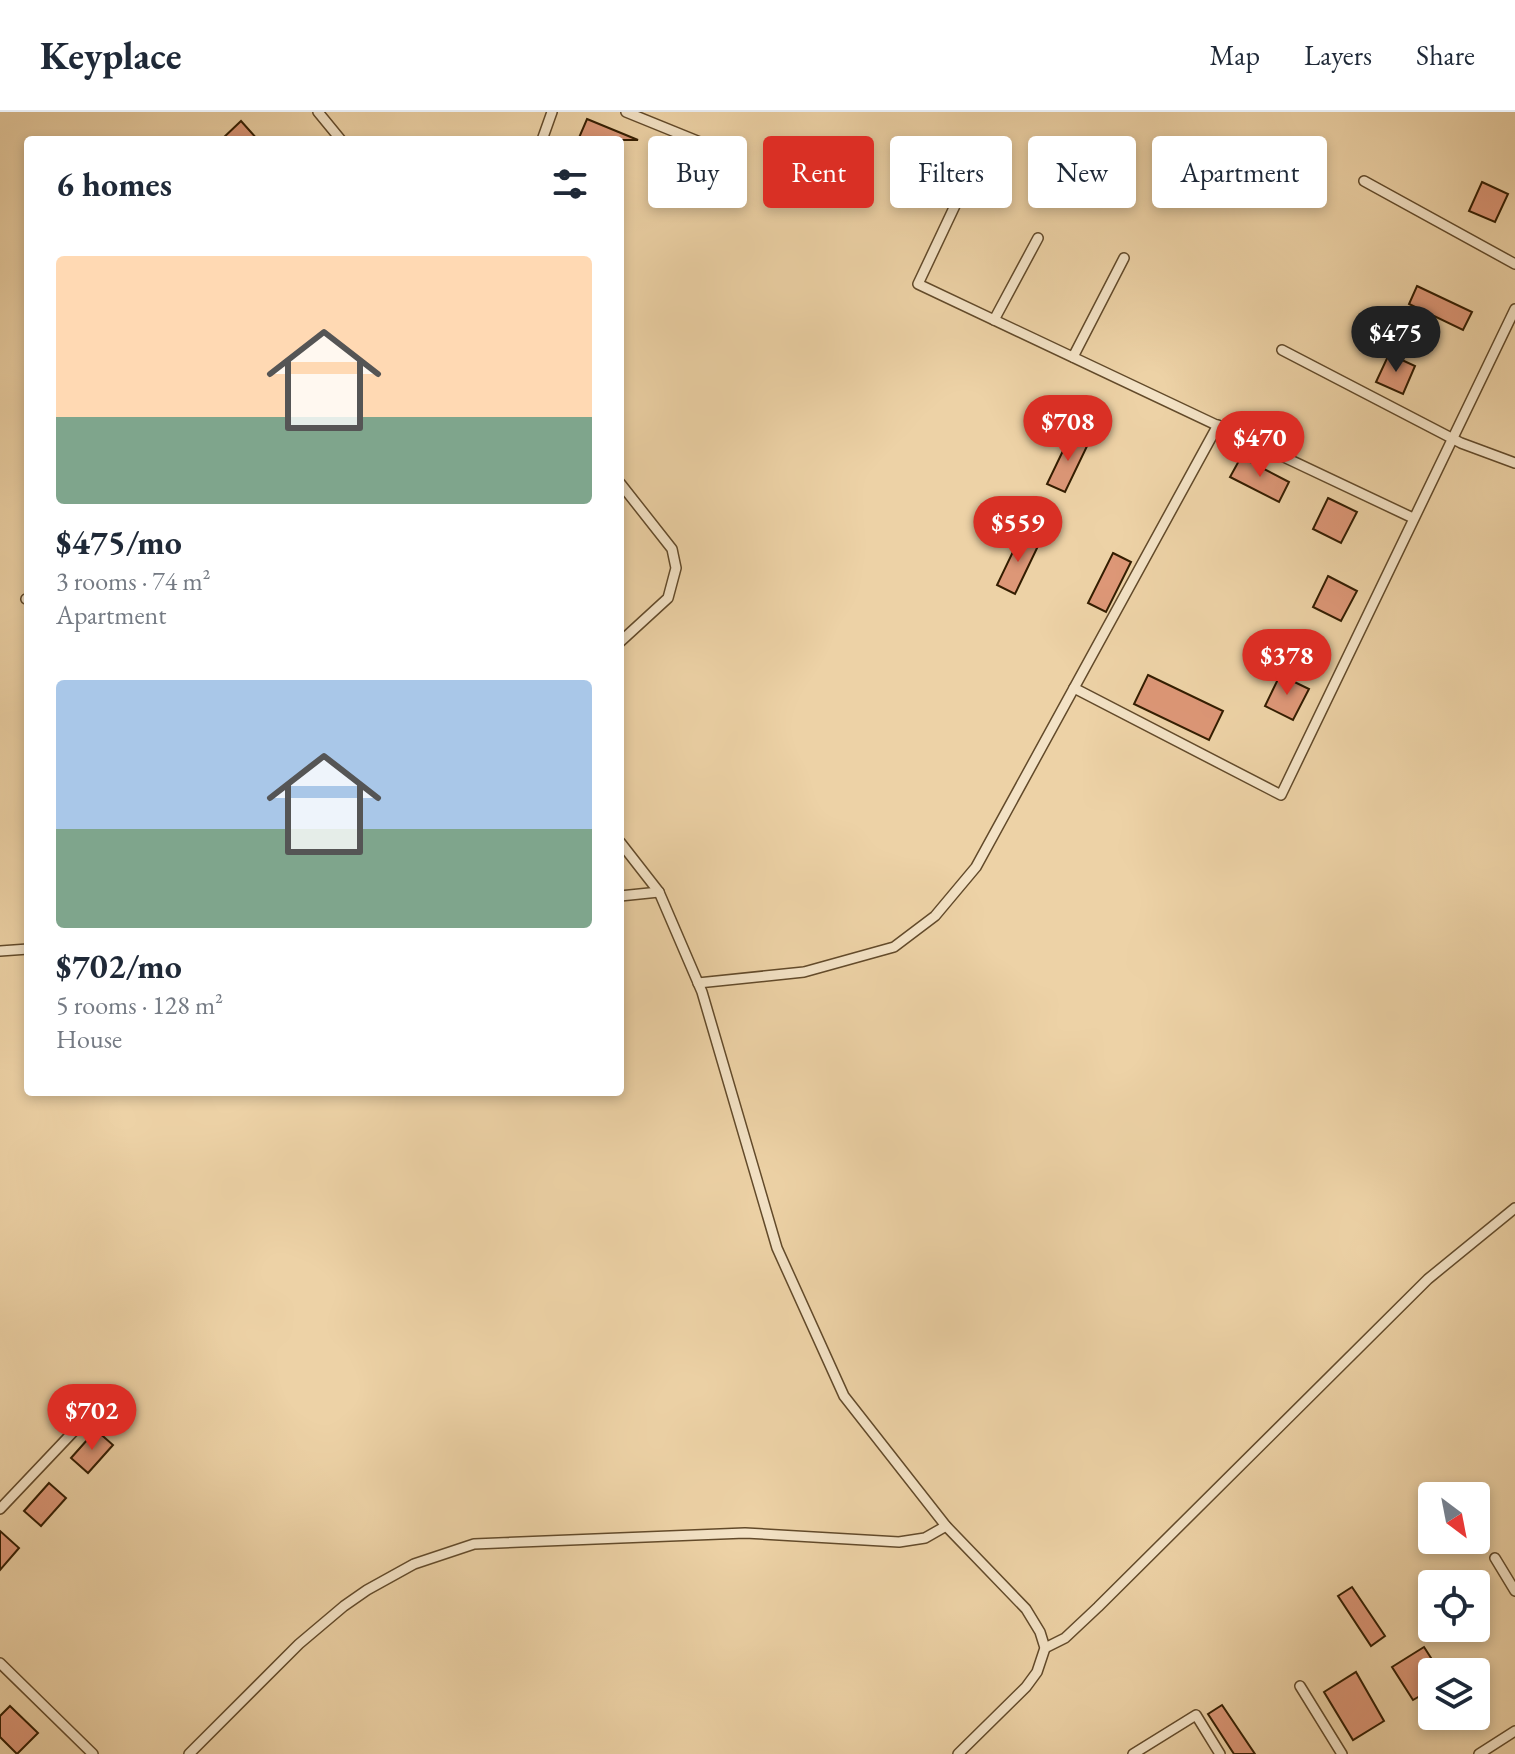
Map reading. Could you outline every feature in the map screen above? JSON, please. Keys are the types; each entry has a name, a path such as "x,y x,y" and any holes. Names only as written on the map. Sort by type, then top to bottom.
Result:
{"lane":[{"path":"318,112 338,136"},
{"path":"543,136 552,112"},
{"path":"626,112 685,136"},
{"path":"1364,181 1515,264"},
{"path":"954,208 918,284 1413,518"},
{"path":"994,320 1038,238"},
{"path":"1073,357 1124,258"},
{"path":"1074,688 1281,795 1515,309"},
{"path":"1282,350 1451,438 1515,463"},
{"path":"698,983 804,972 894,947 935,916 976,867 1218,425"},
{"path":"624,488 672,549 676,568 668,598 624,638"},
{"path":"624,847 659,892 698,983 777,1248 844,1396 946,1526 1035,1620 1045,1648 1043,1661 1026,1687 958,1754"},
{"path":"624,896 659,892"},
{"path":"0,951 24,949"},
{"path":"1045,1648 1065,1638 1098,1607 1428,1279 1515,1208"},
{"path":"0,1509 92,1412"},
{"path":"189,1754 299,1644 344,1606 414,1564 474,1544 745,1533 899,1542 925,1538 946,1526"},
{"path":"1495,1558 1515,1591"},
{"path":"0,1663 93,1754"},
{"path":"1300,1686 1342,1754"},
{"path":"1133,1754 1196,1715 1220,1754"},
{"path":"1479,1754 1513,1736"}],"building":[{"path":"587,119 638,140 624,140 624,136 580,136"},
{"path":"241,121 254,136 225,136"},
{"path":"1482,182 1508,194 1495,222 1469,211"},
{"path":"1417,286 1472,312 1463,330 1409,304"},
{"path":"1389,354 1415,366 1403,394 1376,382"},
{"path":"1071,434 1089,442 1065,492 1047,484"},
{"path":"1241,457 1289,482 1279,502 1230,477"},
{"path":"1328,498 1357,512 1341,543 1313,529"},
{"path":"1021,535 1039,544 1015,594 997,585"},
{"path":"1113,553 1131,562 1106,612 1088,603"},
{"path":"1328,576 1357,591 1341,621 1313,607"},
{"path":"1148,675 1223,711 1209,740 1134,704"},
{"path":"1280,675 1309,689 1293,720 1265,706"},
{"path":"96,1430 113,1445 88,1473 71,1458"},
{"path":"49,1483 66,1498 41,1526 24,1511"},
{"path":"0,1531 19,1548 0,1570"},
{"path":"1352,1587 1385,1636 1371,1646 1338,1596"},
{"path":"1424,1647 1431,1658 1418,1658 1418,1697 1413,1700 1392,1667"},
{"path":"1356,1672 1384,1721 1353,1740 1324,1692"},
{"path":"1222,1705 1255,1754 1234,1754 1208,1714"},
{"path":"10,1706 38,1733 17,1754 0,1737 0,1716"}]}
